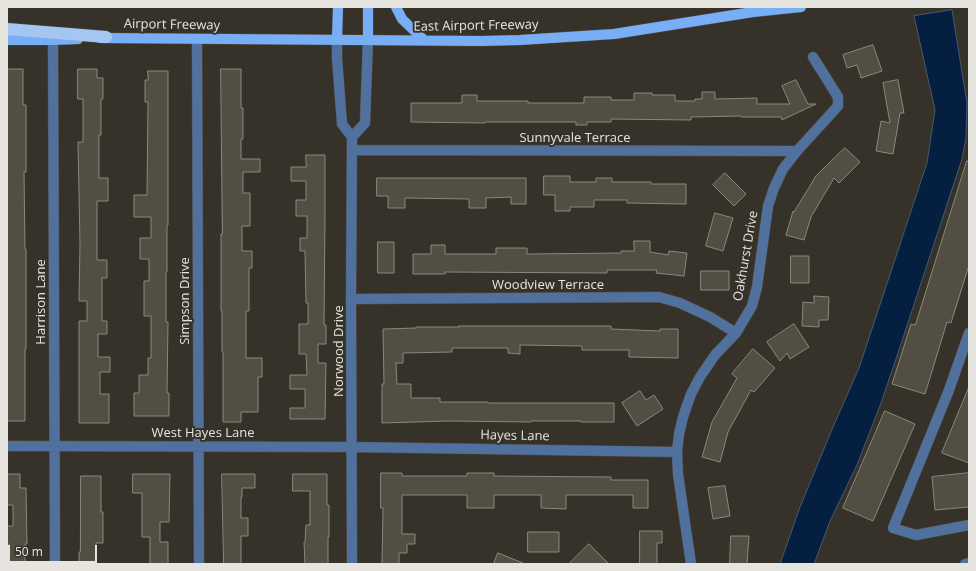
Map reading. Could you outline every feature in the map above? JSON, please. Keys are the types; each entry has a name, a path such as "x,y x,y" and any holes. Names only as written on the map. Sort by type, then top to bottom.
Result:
{"highway":[{"path":"7,29 106,37"}],"main road":[{"path":"337,39 338,7"},
{"path":"368,7 368,40"},
{"path":"396,7 402,19 424,40"},
{"name":"East Airport Freeway","path":"337,39 520,40 614,34 753,12 801,7"},
{"name":"Airport Freeway","path":"7,40 52,40 106,37 197,39 337,39"}],"street":[{"name":"Simpson Drive","path":"197,39 199,564"},
{"path":"337,39 342,124 352,138 365,123 368,40"},
{"name":"Harrison Lane","path":"52,40 55,564"},
{"name":"Oakhurst Drive","path":"691,564 678,474 677,452 682,417 691,394 700,377 715,355 736,333 752,306 757,287 768,206 774,188 783,169 838,106 838,97 813,57"},
{"name":"Norwood Drive","path":"352,138 352,564"},
{"name":"Sunnyvale Terrace","path":"352,150 797,152"},
{"name":"Woodview Terrace","path":"351,299 659,297 680,303 736,333"},
{"path":"969,333 949,390 893,528 916,535 969,525"},
{"path":"8,446 55,446"},
{"name":"West Hayes Lane","path":"55,446 352,447"},
{"name":"Hayes Lane","path":"352,447 677,452"},
{"path":"965,564 969,563"}],"water":[{"path":"952,10 967,103 966,138 962,159 881,403 857,465 830,521 814,564 780,564 800,507 859,368 927,163 935,110 914,16"}],"building":[{"path":"873,45 882,71 861,78 857,65 847,68 843,55"},
{"path":"7,69 23,69 23,105 26,105 26,172 24,172 26,249 25,421 7,421"},
{"path":"78,69 97,69 97,78 103,78 103,99 101,99 101,135 99,135 99,178 108,178 108,201 97,201 97,260 107,260 107,278 102,278 102,321 107,321 107,334 98,334 98,357 110,357 110,372 100,372 100,394 109,394 109,423 79,423 79,321 87,321 87,301 79,301 80,244 78,142 83,142 83,99 78,99"},
{"path":"221,69 241,69 243,139 241,139 241,159 260,159 260,172 243,172 243,193 250,193 250,226 242,226 242,251 252,251 252,268 249,268 249,311 246,311 246,358 262,358 262,377 258,377 258,412 241,412 241,422 223,422 223,352 221,311"},
{"path":"148,71 168,71 168,225 166,322 168,322 167,393 169,393 169,416 134,416 134,393 139,393 139,375 148,375 148,358 151,358 151,316 144,316 144,281 149,281 149,259 140,259 140,238 151,238 151,217 134,217 134,195 147,195 148,102 145,102 145,80 148,80"},
{"path":"796,80 808,104 816,104 782,120 781,117 741,116 691,117 691,120 611,119 611,122 587,122 587,125 576,125 576,122 411,122 411,103 462,103 462,95 477,95 477,101 584,103 584,97 611,97 611,100 634,100 634,93 675,95 675,101 695,101 695,99 702,99 702,92 715,92 715,99 757,98 757,104 790,104 782,86"},
{"path":"898,80 904,113 900,113 893,154 876,151 881,121 890,123 883,83"},
{"path":"845,148 860,162 839,183 834,178 811,217 804,240 786,235 793,211 794,212 816,176"},
{"path":"306,155 325,155 324,325 326,325 326,344 318,344 318,363 326,363 325,419 290,419 290,408 305,408 305,389 290,389 290,375 307,375 306,354 299,354 299,324 308,324 305,251 300,251 300,238 307,238 307,216 296,216 296,200 306,200 306,181 291,181 291,167 306,167"},
{"path":"967,161 969,162 969,265 951,323 947,322 925,394 892,384 911,324 915,325"},
{"path":"725,173 746,194 734,206 713,185"},
{"path":"544,176 570,176 570,182 596,182 596,178 612,178 612,182 686,184 686,204 627,203 627,200 594,200 594,207 570,207 570,211 555,211 555,195 544,195"},
{"path":"377,178 526,178 526,204 511,204 511,197 486,198 486,208 469,208 469,199 405,198 405,208 388,208 388,196 377,196"},
{"path":"715,213 733,218 723,251 706,246"},
{"path":"634,241 650,241 650,252 668,255 669,251 687,253 684,276 656,273 657,270 607,270 607,273 445,272 445,274 413,274 413,254 431,254 431,245 445,245 445,254 496,254 496,248 527,248 527,254 621,253 621,251 634,251"},
{"path":"378,242 394,242 394,273 378,273"},
{"path":"791,256 809,256 809,283 791,283"},
{"path":"701,271 729,271 729,290 701,290"},
{"path":"814,296 829,297 828,320 819,320 819,327 802,326 803,302 814,303"},
{"path":"794,324 809,347 790,359 787,353 780,361 767,342"},
{"path":"459,326 611,326 611,329 660,331 660,329 678,329 678,358 629,357 629,350 582,350 582,346 520,345 520,354 508,353 508,348 452,348 452,352 403,353 403,363 396,363 397,384 411,384 411,398 440,398 440,402 614,403 614,422 449,421 382,423 382,384 384,384 383,329"},
{"path":"753,349 775,368 754,392 751,390 728,432 720,462 702,457 712,422 737,378 732,374"},
{"path":"969,387 969,463 942,453"},
{"path":"640,391 646,400 654,395 663,409 637,426 622,403"},
{"path":"885,411 915,424 873,521 843,508"},
{"path":"381,473 402,473 402,476 467,476 467,473 494,473 494,476 611,477 611,480 648,480 648,508 633,508 633,495 566,495 566,509 541,508 541,495 494,495 494,508 467,508 467,495 402,495 402,534 415,534 415,544 407,544 407,553 399,553 399,564 382,564 383,508 381,508"},
{"path":"969,473 969,507 935,510 932,477"},
{"path":"7,474 20,474 20,488 26,488 27,544 25,544 25,564 9,564 7,526 13,526 13,505 7,505"},
{"path":"133,474 170,474 169,522 160,522 160,542 168,542 168,564 150,564 150,537 142,537 142,493 133,493"},
{"path":"222,474 255,474 255,488 242,488 241,518 248,518 248,536 241,536 241,564 224,564"},
{"path":"293,474 327,474 327,505 329,505 328,564 305,564 304,542 306,525 310,525 310,491 293,491"},
{"path":"81,476 101,476 103,543 96,543 96,564 79,564"},
{"path":"725,486 730,516 713,519 708,488"},
{"path":"640,531 662,531 662,543 657,543 657,564 640,564"},
{"path":"528,532 559,532 559,552 528,552"},
{"path":"731,536 749,536 747,564 730,564"},
{"path":"589,544 609,564 569,564"},
{"path":"498,553 523,563 523,564 494,564"}]}
